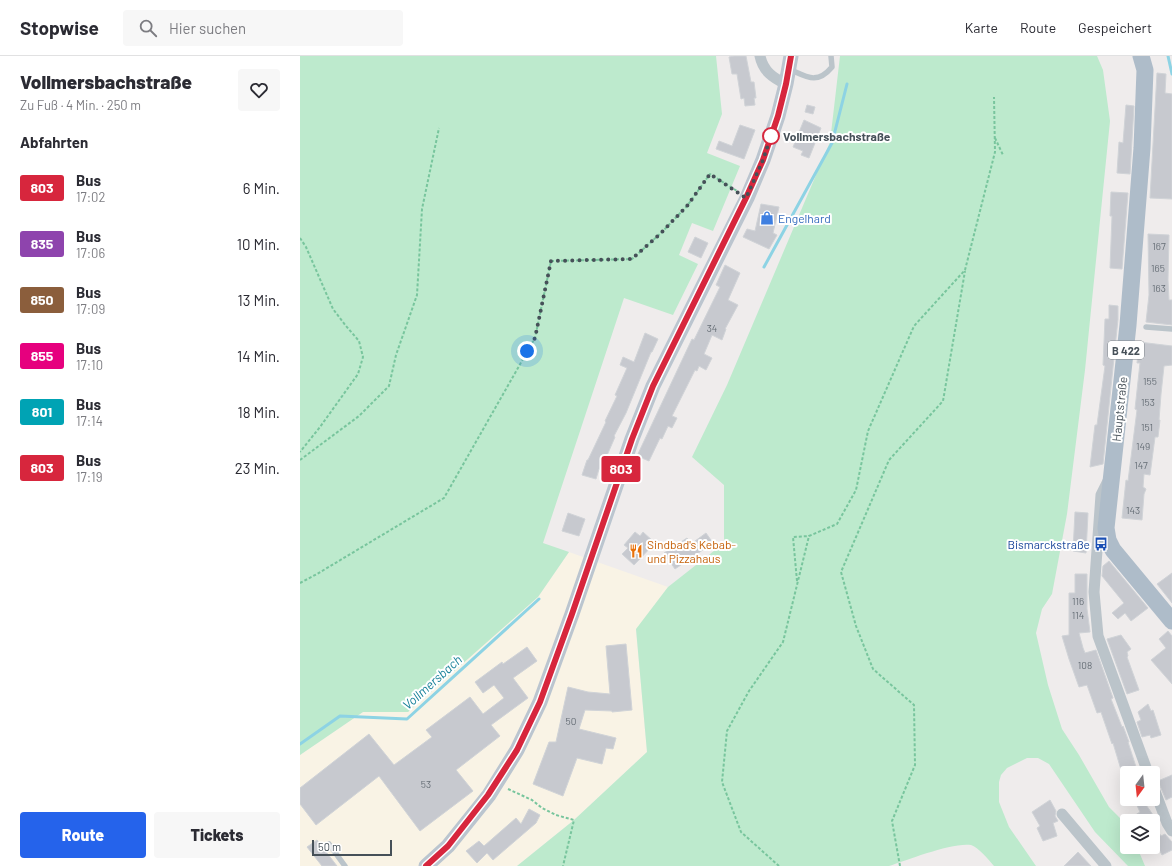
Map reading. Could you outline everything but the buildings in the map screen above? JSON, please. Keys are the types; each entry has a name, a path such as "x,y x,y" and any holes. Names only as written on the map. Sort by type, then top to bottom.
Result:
{"main road":[{"name":"Hauptstraße","path":"1141,56 1144,70 1142,148 1128,325 1106,528 1108,540 1113,550 1171,619"},
{"path":"426,866 448,846 488,795 517,750 540,702 632,439 653,386 746,198 763,160 778,116 790,62"}],"street":[{"path":"760,56 761,63 772,78 786,84"},
{"path":"1112,473 1101,495 1094,592 1098,636 1145,766"},
{"path":"1160,804 1172,832"},
{"path":"1062,814 1106,866"}],"lane":[{"path":"790,62 808,77 820,78 832,67 831,56"},
{"path":"1146,327 1172,329"},
{"path":"329,844 344,866"}],"path":[{"path":"900,866 892,821 915,765 914,705 873,669 856,626 841,572 890,460 943,401 965,270 995,152 994,97"},
{"path":"300,460 359,416 389,386 396,355 417,295 422,209 439,128"},
{"path":"994,137 1003,155"},
{"path":"300,583 444,498 535,338 551,261 632,259 661,233 687,206 710,174 746,198"},
{"path":"300,238 306,247 334,308 346,326 360,341 363,357 358,374 300,452"},
{"path":"797,584 793,537 809,536 837,524 856,490 868,431 914,326 965,270"},
{"path":"779,866 741,832 722,782 727,731 749,691 783,642 809,536"},
{"path":"496,783 532,800 542,808 556,815 574,820 563,866"}],"shaded area":[{"path":"569,552 668,587 636,630 647,752 574,820 517,866 300,866 300,755 363,712 408,712 538,597"}],"green space":[{"path":"300,56 716,56 722,114 707,153 740,166 713,231 692,223 679,255 698,264 673,315 624,298 543,543 569,552 538,597 408,712 363,712 300,755"},
{"path":"840,56 1097,56 1103,70 1110,121 1085,370 1067,514 1052,594 1042,609 1036,633 1048,685 1062,729 1109,807 1120,818 1120,854 1140,854 1145,866 1128,866 1095,832 1049,764 1038,758 1027,758 1007,768 1001,775 999,782 999,802 1009,827 1036,866 994,866 977,848 971,845 963,845 930,852 889,866 517,866 574,820 647,752 636,629 668,587 724,543 724,485 692,457 727,385 830,142"}],"waterway":[{"path":"1168,56 1172,74"},
{"name":"Vollmersbach","path":"764,267 832,143 847,84"},
{"name":"Vollmersbach","path":"300,744 340,716 407,719 539,599"}],"bus line":[{"name":"803","path":"426,866 448,846 488,795 517,750 540,702 632,439 653,386 746,198 763,160 778,116 791,56"}],"place":[{"name":"Vollmersbachstraße","path":"771,136"},
{"name":"Engelhard","path":"767,218"},
{"name":"Bismarckstraße","path":"1101,544"},
{"name":"Sindbad's Kebab- und Pizzahaus","path":"636,551"}],"route":[{"path":"527,351 535,338 551,261 632,259 661,233 687,206 710,174 746,198 763,160 771,136"}]}
